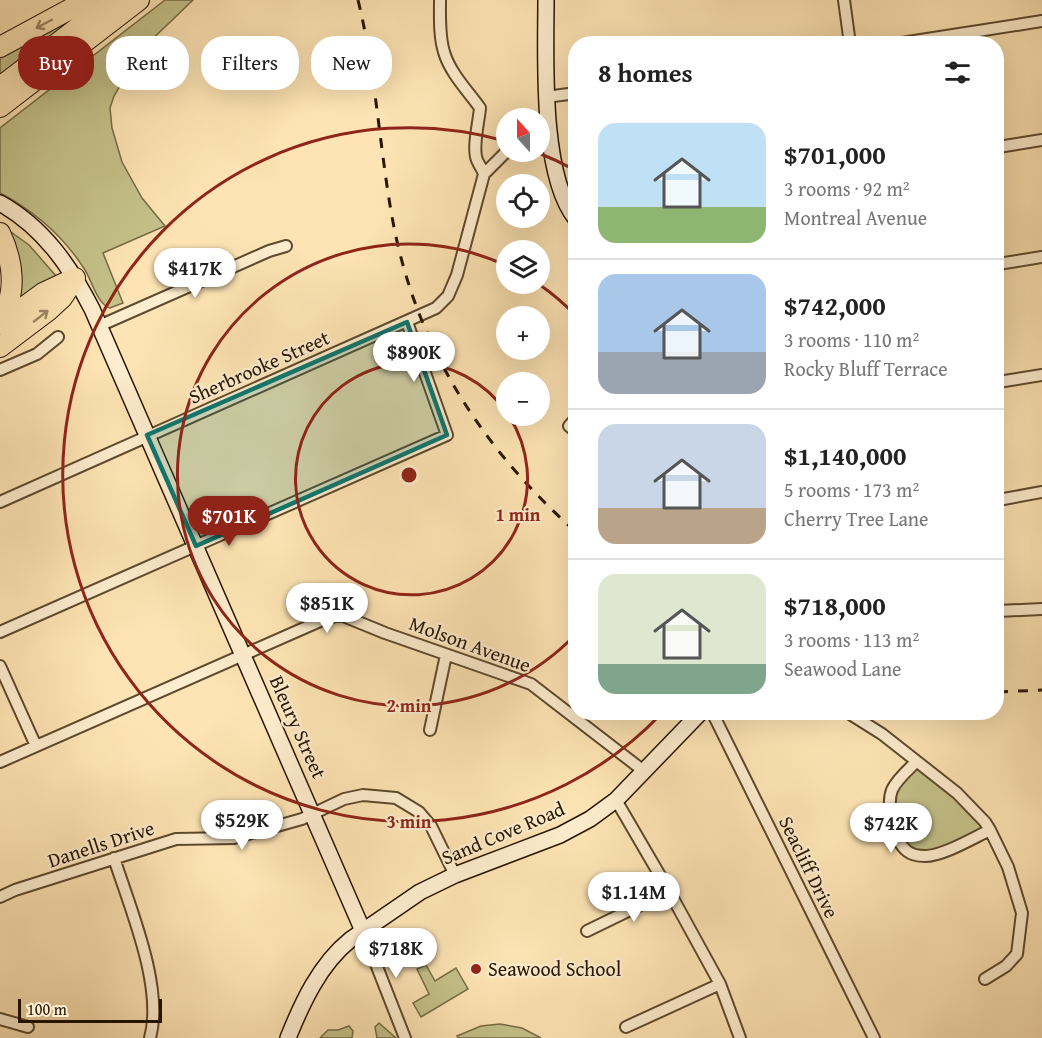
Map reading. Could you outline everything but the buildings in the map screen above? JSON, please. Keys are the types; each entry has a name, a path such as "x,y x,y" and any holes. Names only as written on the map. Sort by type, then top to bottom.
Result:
{"highway":[{"path":"0,47 87,0"},
{"path":"0,87 114,0"},
{"path":"0,107 139,0"},
{"path":"0,233 9,256 12,284 10,299 0,322"},
{"path":"0,322 43,293 75,278"},
{"path":"0,347 49,310 62,298 75,278"}],"street":[{"path":"440,0 444,53 453,72 480,108 476,148 477,160 482,167 483,174"},
{"path":"545,108 546,0"},
{"path":"844,0 849,36"},
{"path":"946,36 1042,21"},
{"path":"546,97 568,94"},
{"path":"1004,146 1042,141"},
{"path":"550,149 558,183 568,202"},
{"path":"483,174 496,162"},
{"name":"Sherbrooke Street","path":"0,502 436,308 448,296 465,247 483,174"},
{"name":"Bleury Street","path":"0,204 34,227 58,254 75,278 99,326 363,931"},
{"path":"99,326 269,250 286,246"},
{"path":"1004,263 1042,257"},
{"path":"0,632 447,435 407,322"},
{"path":"0,370 37,354 58,337"},
{"path":"1004,381 1042,375"},
{"path":"1004,499 1042,492"},
{"path":"1004,611 1042,609"},
{"name":"Molson Avenue","path":"0,762 327,618 340,615 531,684 566,710"},
{"path":"430,730 446,655"},
{"path":"0,666 36,747"},
{"name":"Molson Avenue","path":"579,720 645,772"},
{"name":"Sand Cove Road","path":"288,1038 315,983 340,948 407,899 455,875 561,835 590,819 616,800 694,720"},
{"name":"Seacliff Drive","path":"716,720 874,1038"},
{"path":"860,720 882,734 957,793 985,822 1008,867 1022,913 1017,954 1006,966 985,979"},
{"path":"916,762 893,789 889,805 892,822 900,842 909,853 917,856 935,855 990,831"},
{"name":"Danells Drive","path":"0,897 15,890 176,839 234,838 302,819 344,799 363,795 396,798 419,812 431,826 455,875"},
{"path":"616,800 720,984 740,1038"},
{"path":"114,858 151,984 154,1023 150,1038"},
{"path":"587,931 669,891"},
{"path":"363,931 405,1038"},
{"path":"626,1027 720,984"},
{"path":"0,1019 28,1028"}],"highlighted area":[{"path":"407,322 447,435 196,546 147,435"}],"shaded area":[{"path":"165,0 193,0 156,36 119,36"},
{"path":"81,9 83,17 56,36 31,36"},
{"path":"18,43 18,62 0,75 0,53"},
{"path":"106,46 106,90 117,90 110,108 112,128 122,162 142,198 165,226 103,253 123,303 110,308 102,302 77,258 58,236 25,208 0,193 0,128 49,90 94,90 94,55"},
{"path":"4,227 29,245 56,276 14,309"},
{"path":"916,762 990,830 935,855 909,853 893,822 897,783"},
{"path":"426,965 435,981 456,968 468,989 421,1017 413,1003 429,994 417,969"},
{"path":"379,1023 396,1038 377,1038 375,1027"},
{"path":"500,1024 522,1028 541,1038 458,1038 457,1036 481,1026"},
{"path":"349,1026 353,1031 352,1038 320,1038 328,1030 338,1030"}],"railway":[{"path":"358,0 369,52 391,211 401,259 415,304 433,347 455,388 480,426 541,499 568,524"},
{"path":"1004,692 1042,690"}],"place":[{"name":"Seawood School","path":"476,969"}]}
